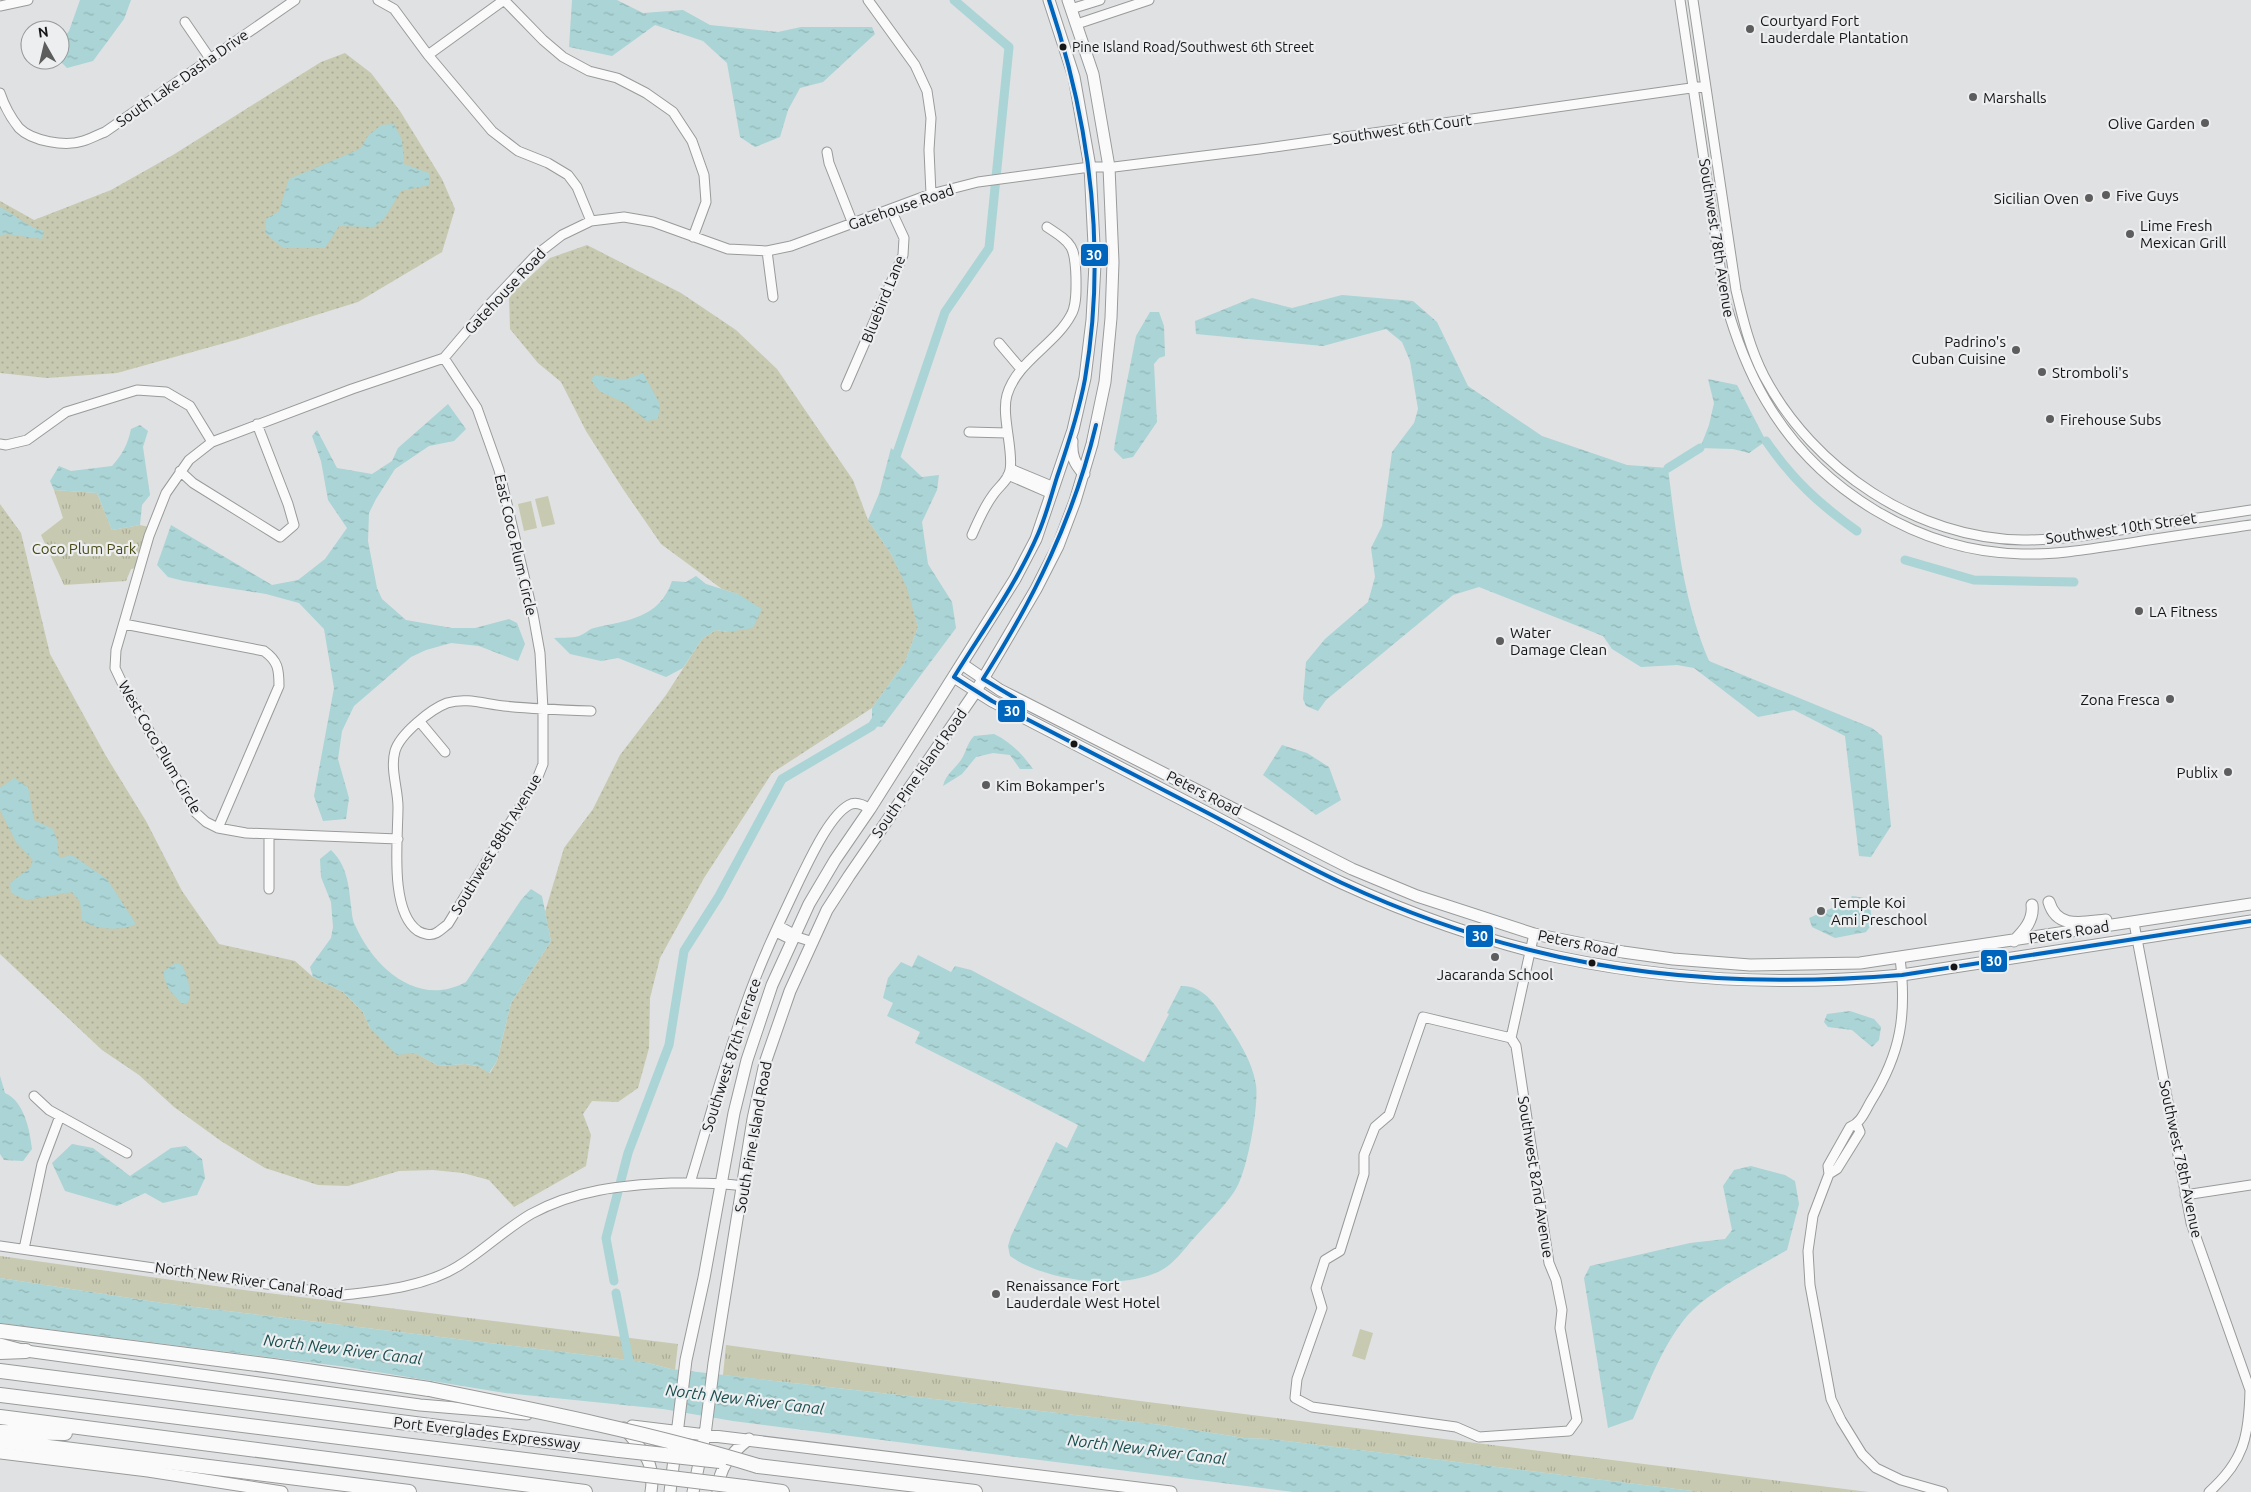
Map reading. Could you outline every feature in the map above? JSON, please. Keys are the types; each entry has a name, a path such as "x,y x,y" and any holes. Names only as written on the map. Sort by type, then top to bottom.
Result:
{"highway":[{"path":"0,1331 429,1389 655,1437 758,1466"},
{"path":"0,1352 26,1351"},
{"name":"Port Everglades Expressway","path":"0,1371 619,1450 975,1492"},
{"path":"0,1395 782,1492"},
{"path":"0,1417 585,1492"},
{"path":"0,1432 128,1433"},
{"path":"3,1446 409,1492"}],"main road":[{"name":"South Pine Island Road","path":"693,1492 705,1435 714,1363 753,1119 765,1063 790,991 827,910 1000,654 1058,546 1084,474 1092,444 1105,382 1111,318 1113,262 1099,167 1074,77 1048,0"},
{"name":"South Pine Island Road","path":"670,1492 686,1360 704,1278 734,1113 747,1060 772,985 809,904 834,860 870,809 1015,579 1036,539 1073,430 1085,378 1092,320 1102,120 1093,74 1070,4"},
{"path":"1073,430 1071,453 1075,464 1084,474"},
{"name":"Peters Road","path":"962,664 983,679 1064,723 1352,869 1417,896 1534,934 1623,952 1711,962 1796,965 1860,963 2251,904"},
{"name":"Peters Road","path":"954,677 976,691 1341,883 1414,912 1557,957 1672,976 1795,982 1902,975 2251,921"},
{"path":"2049,902 2055,915 2061,920 2073,923 2110,919 2130,923"},
{"path":"2014,941 2030,921 2032,905"},
{"path":"0,1344 26,1351 420,1405 573,1418 1171,1492"},
{"path":"621,1425 647,1457 653,1478 651,1492"},
{"path":"718,1492 718,1485 727,1459 749,1439"},
{"path":"3,1446 194,1478 241,1489 278,1492"}],"street":[{"path":"0,6 28,0"},
{"path":"378,0 394,9 428,55 492,131 518,151 548,163 568,175 577,187 591,220"},
{"path":"428,55 504,0 543,40 563,57 589,71 617,78 646,93 673,112 692,141 704,175 706,202 693,237"},
{"path":"868,0 915,65 927,92 931,118 929,150 931,194"},
{"path":"1070,4 1100,0"},
{"path":"1076,24 1148,0"},
{"name":"Southwest 78th Avenue","path":"1680,0 1725,300 1744,360 1767,403 1785,429 1828,476 1863,502 1905,527"},
{"name":"Southwest 78th Avenue","path":"1694,0 1736,290 1745,327 1764,375 1774,394 1800,428 1837,466 1870,492 1904,512"},
{"name":"South Lake Dasha Drive","path":"0,93 5,106 20,129 44,141 64,144 82,142 105,132 210,60 290,1"},
{"path":"185,22 210,60"},
{"name":"Southwest 6th Court","path":"1099,167 1260,149 1705,86"},
{"path":"827,152 829,163 853,224"},
{"name":"Gatehouse Road","path":"444,358 489,305 536,255 562,235 591,220 624,217 652,222 728,249 767,251 791,246 931,194 978,182 1099,167"},
{"name":"Bluebird Lane","path":"846,386 903,255 904,238 891,210"},
{"path":"972,535 987,504 1010,472 1007,395 1022,369 1063,327 1072,314 1076,290 1076,254 1067,240 1046,227"},
{"path":"767,251 772,296"},
{"path":"1718,252 1734,273"},
{"path":"1720,268 1736,290"},
{"path":"999,343 1022,369"},
{"path":"0,444 26,440 66,412 137,390 166,392 190,406 212,442 257,424 444,358"},
{"name":"East Coco Plum Circle","path":"444,358 478,408 499,470 533,614 540,653 543,746"},
{"path":"180,471 193,483 280,537 294,525 288,504 257,424"},
{"path":"969,432 1007,433"},
{"name":"West Coco Plum Circle","path":"212,442 189,460 166,493 150,536 116,650 115,668 196,813 206,822 218,828"},
{"path":"1010,472 1053,491"},
{"name":"Southwest 10th Street","path":"1904,512 1955,531 2022,540 2087,536 2251,510"},
{"name":"Southwest 10th Street","path":"1905,527 1951,544 2021,554 2069,551 2251,524"},
{"path":"124,624 264,651 274,658 279,669 279,686 218,828 269,834 398,839 395,750 402,737 436,708 466,700 543,710 591,712"},
{"path":"420,722 445,752"},
{"name":"Southwest 88th Avenue","path":"398,839 397,876 402,904 412,927 422,934 434,934 448,924 537,779 543,764 543,746"},
{"name":"Southwest 87th Terrace","path":"690,1183 745,1005 776,929 813,852 830,825 848,806 864,805 870,809"},
{"path":"269,834 269,889"},
{"name":"Southwest 78th Avenue","path":"2130,923 2137,939 2191,1223 2250,1390"},
{"path":"776,929 781,927 792,932 794,936 813,942"},
{"name":"Southwest 82nd Avenue","path":"1511,1038 1423,1017 1389,1115 1375,1127 1364,1155 1364,1174 1340,1251 1325,1260 1316,1288 1322,1308 1297,1379 1295,1398 1312,1407 1456,1427 1479,1437 1569,1431 1578,1420 1560,1328 1562,1310 1556,1280 1549,1264 1516,1046 1511,1038 1534,934"},
{"path":"1900,958 1902,1014 1897,1050 1889,1071 1857,1124 1860,1132 1838,1170 1829,1174 1813,1216 1808,1251 1810,1285 1831,1399 1841,1420 1869,1462 1876,1468 1901,1480 1943,1492"},
{"path":"34,1096 60,1116 127,1154"},
{"path":"24,1249 42,1164 60,1116"},
{"name":"North New River Canal Road","path":"0,1246 343,1295 382,1292 422,1281 461,1265 531,1214 576,1195 605,1188 632,1185 722,1183 743,1186"},
{"path":"2185,1195 2251,1185"},
{"path":"2209,1492 2224,1479 2242,1452 2249,1418 2250,1390"}],"green space":[{"path":"345,53 371,73 400,111 442,179 455,209 442,252 358,302 239,339 117,373 47,378 0,373 0,201 34,220 111,190 173,155 321,62"},
{"path":"587,245 681,293 736,330 777,369 853,480 868,520 891,554 908,588 918,627 905,662 872,708 772,773 704,878 660,958 650,998 649,1048 638,1088 618,1102 592,1101 583,1114 591,1135 586,1166 514,1207 489,1180 463,1173 433,1170 399,1171 348,1186 318,1185 265,1168 221,1141 174,1107 139,1075 102,1050 0,954 0,504 21,533 50,654 106,756 146,821 182,891 219,944 295,961 313,977 343,992 363,1012 370,1028 439,1066 465,1064 478,1066 490,1073 497,1061 511,1003 551,941 545,912 564,848 593,809 620,755 666,695 702,639 716,630 728,632 738,594 722,589 661,544 586,431 561,382 538,363 510,329 509,296 550,258"},
{"name":"Coco Plum Park","path":"54,490 97,493 112,530 140,525 149,527 136,568 131,569 126,581 64,585 41,535 63,518"},
{"path":"548,496 555,524 542,527 535,499"},
{"path":"531,501 537,528 524,531 518,504"},
{"path":"0,1256 244,1290 678,1344 675,1370 644,1362 162,1303 0,1278"},
{"path":"1360,1329 1373,1333 1365,1360 1352,1356"},
{"path":"726,1345 1132,1400 1869,1492 1701,1492 1270,1439 1244,1438 1162,1425 723,1375"}],"water":[{"path":"80,0 131,0 124,19 93,61 70,67 70,28"},
{"path":"572,0 617,0 643,13 683,10 710,25 778,32 801,27 872,27 875,34 823,82 800,88 788,110 780,137 755,147 740,137 727,63 703,41 655,25 612,56 569,47"},
{"path":"394,124 402,140 404,164 429,173 429,185 401,191 384,219 374,227 339,226 325,248 283,248 265,233 266,219 279,211 289,179 360,149 368,136 381,125"},
{"path":"0,207 27,224 44,231 42,239 6,234 0,236"},
{"path":"1342,295 1413,301 1437,322 1468,386 1542,436 1627,465 1668,468 1678,542 1687,590 1700,638 1709,661 1872,728 1882,736 1891,826 1871,857 1859,856 1845,736 1794,710 1758,717 1694,668 1677,665 1641,667 1612,649 1603,636 1479,587 1453,595 1326,700 1318,711 1306,706 1303,699 1306,662 1325,639 1368,602 1375,577 1371,548 1382,526 1392,452 1414,423 1418,409 1410,361 1402,342 1386,329 1323,346 1196,334 1195,321 1252,298 1292,308"},
{"path":"1150,312 1159,312 1164,326 1165,356 1159,358 1154,364 1157,422 1133,457 1123,459 1114,450 1115,442 1136,336"},
{"path":"643,373 660,404 658,419 647,421 625,403 599,391 591,380 595,375 624,380"},
{"path":"1708,379 1737,385 1766,441 1749,453 1733,449 1700,448 1709,425 1714,403"},
{"path":"448,404 466,429 454,441 429,446 395,469 369,513 368,541 377,588 382,599 406,620 452,628 475,628 509,619 517,623 525,644 518,661 479,646 451,643 426,650 411,657 354,706 342,731 338,759 349,798 346,819 323,821 314,796 334,688 324,629 299,603 266,594 168,577 157,565 171,525 272,585 298,580 325,559 347,528 328,500 321,461 312,436 317,430 337,468 372,474 392,461 398,448"},
{"path":"140,425 148,431 143,447 150,495 142,505 140,525 112,530 97,493 54,490 50,481 59,466 71,471 112,466 124,449 131,429"},
{"path":"891,448 922,477 939,475 937,490 922,522 928,564 952,602 956,628 882,727 872,726 872,708 905,662 918,627 907,588 891,554 868,520 879,494"},
{"path":"696,576 706,584 738,594 762,609 753,628 728,632 716,630 702,639 683,668 666,677 618,658 601,661 570,654 554,638 578,636 592,629 641,616 659,603 672,581 686,582"},
{"path":"994,734 1016,749 1033,769 1020,769 1010,755 993,753 976,757 962,774 943,786 948,775 963,757 974,736"},
{"path":"1282,745 1307,753 1329,767 1341,800 1316,815 1263,775"},
{"path":"14,778 28,787 34,820 53,829 57,840 59,858 72,855 107,879 136,924 124,928 100,928 87,923 82,920 80,902 72,892 26,900 11,893 10,883 30,868 33,860 16,842 0,810 0,788"},
{"path":"331,850 344,869 348,883 353,921 363,941 386,969 415,987 431,990 448,989 466,982 521,900 531,889 542,896 551,941 511,1003 497,1061 489,1073 478,1066 465,1064 439,1066 415,1053 397,1055 370,1028 363,1012 343,992 313,977 310,967 331,938 333,927 331,902 321,877 320,859"},
{"path":"1852,896 1865,898 1870,903 1872,924 1866,932 1835,938 1812,927 1809,918 1848,901"},
{"path":"918,955 951,972 955,966 971,970 1144,1062 1181,986 1195,988 1212,1002 1239,1043 1251,1067 1256,1085 1254,1124 1243,1171 1234,1192 1170,1264 1160,1271 1144,1277 1125,1281 1104,1282 1062,1277 1043,1272 1025,1265 1010,1256 1008,1246 1011,1236 1056,1142 1067,1148 1078,1125 915,1043 920,1032 887,1016 893,1003 883,998 888,978 901,962 912,967"},
{"path":"175,963 182,965 188,979 190,995 187,1003 181,1003 165,981 164,971"},
{"path":"1850,1011 1874,1019 1881,1027 1879,1040 1872,1047 1852,1030 1828,1027 1824,1022 1827,1014"},
{"path":"0,1076 5,1093 17,1102 28,1125 32,1149 23,1161 4,1160 0,1154"},
{"path":"72,1144 93,1148 130,1176 171,1148 186,1146 202,1159 205,1178 197,1195 163,1203 145,1193 117,1206 65,1191 52,1163"},
{"path":"1751,1166 1785,1175 1795,1181 1799,1204 1787,1250 1721,1288 1697,1306 1678,1328 1663,1352 1633,1419 1608,1428 1584,1278 1590,1266 1690,1243 1725,1239 1732,1230 1723,1186 1734,1170"},
{"name":"North New River Canal","path":"0,1278 162,1303 644,1362 671,1369 1162,1425 1244,1438 1270,1439 1701,1492 1293,1492 733,1421 663,1409 505,1393 347,1367 0,1323"}],"waterway":[{"path":"894,462 945,312 989,248 1009,47 954,0"},
{"path":"1766,441 1786,468 1807,490 1857,531"},
{"path":"1668,468 1700,448"},
{"path":"1905,560 1974,580 2074,582"},
{"path":"614,1281 606,1238 628,1153 669,1045 684,951 719,896 782,779 872,726 878,717"},
{"path":"616,1293 631,1371"}],"transit line":[{"name":"30","path":"1049,0 1075,93 1091,188 1094,235 1094,283 1085,379 1073,428 1038,534 1020,571 954,677 992,701 1342,883 1388,903 1458,929 1506,944 1576,960 1668,974 1715,978 1762,980 1855,978 1902,975 2251,921"},
{"name":"30","path":"1015,698 983,679 1019,619 1064,525 1087,459 1096,425"}],"place":[{"name":"Courtyard Fort Lauderdale Plantation","path":"1750,29"},
{"name":"Pine Island Road/Southwest 6th Street","path":"1063,47"},
{"name":"Marshalls","path":"1973,97"},
{"name":"Olive Garden","path":"2205,123"},
{"name":"Five Guys","path":"2106,195"},
{"name":"Sicilian Oven","path":"2089,198"},
{"name":"Lime Fresh Mexican Grill","path":"2130,234"},
{"name":"Padrino's Cuban Cuisine","path":"2016,350"},
{"name":"Stromboli's","path":"2042,372"},
{"name":"Firehouse Subs","path":"2050,419"},
{"name":"LA Fitness","path":"2139,611"},
{"name":"Water Damage Clean","path":"1500,641"},
{"name":"Zona Fresca","path":"2170,699"},
{"name":"Publix","path":"2228,772"},
{"name":"Kim Bokamper's","path":"986,785"},
{"name":"Temple Koi Ami Preschool","path":"1821,911"},
{"name":"Jacaranda School","path":"1495,957"},
{"name":"Renaissance Fort Lauderdale West Hotel","path":"996,1294"}]}
